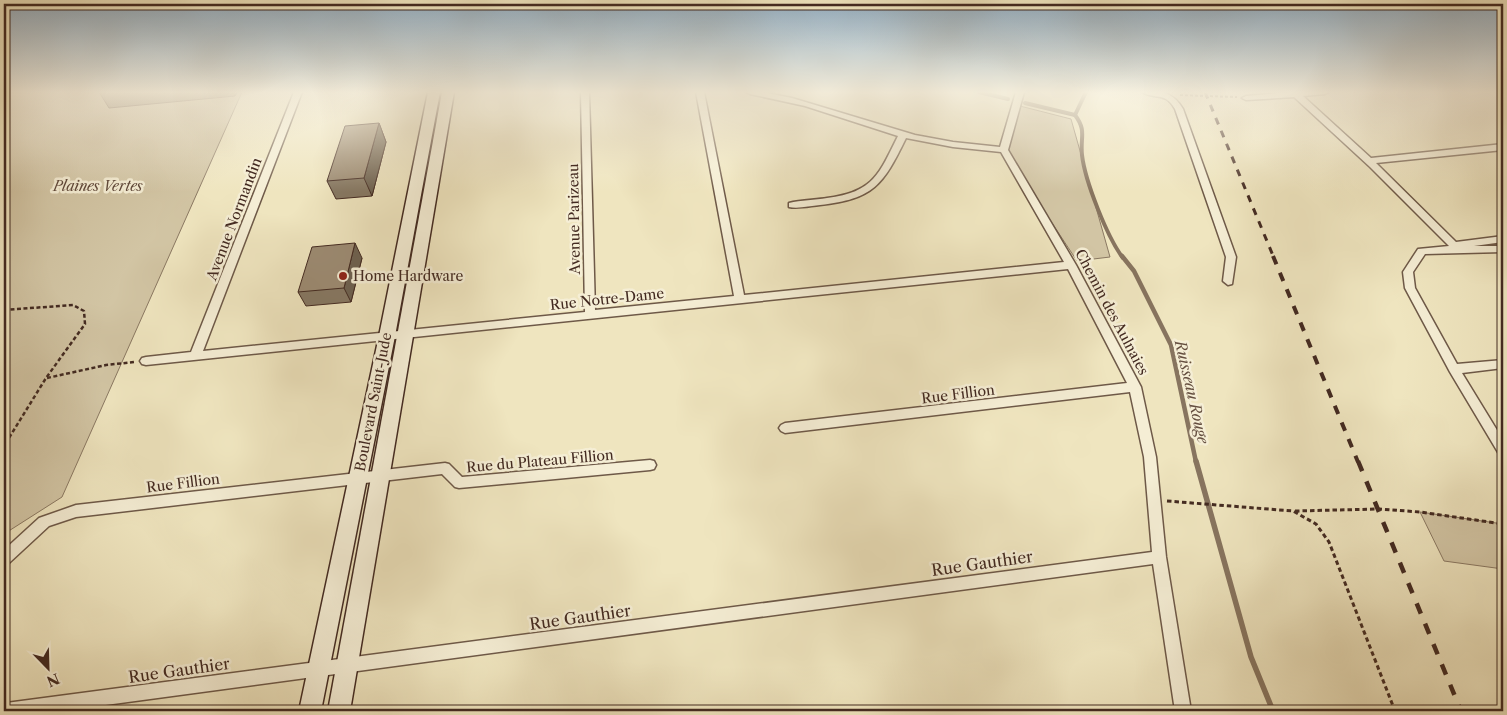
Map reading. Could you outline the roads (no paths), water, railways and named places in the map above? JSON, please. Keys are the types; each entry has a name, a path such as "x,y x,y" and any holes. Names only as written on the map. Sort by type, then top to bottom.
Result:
{"street":[{"name":"Avenue Normandin","path":"195,356 285,125"},
{"name":"Boulevard Saint-Jude","path":"310,711 387,336 428,125"},
{"name":"Boulevard Saint-Jude","path":"340,711 442,125"},
{"name":"Avenue Parizeau","path":"586,125 590,316"},
{"path":"706,125 740,300"},
{"path":"876,125 903,134 964,147 1004,150 1011,125"},
{"path":"1185,125 1231,257 1228,281"},
{"path":"1330,125 1456,248 1464,251 1503,249"},
{"path":"792,205 850,197 865,191 879,179 903,134"},
{"path":"1368,161 1503,147"},
{"name":"Chemin des Aulnaies","path":"1004,150 1071,265 1135,386 1150,457 1160,557 1183,711"},
{"path":"1503,239 1422,252 1408,272 1410,288 1454,368 1503,450"},
{"name":"Rue Notre-Dame","path":"146,361 1071,265"},
{"path":"1454,368 1503,364"},
{"name":"Rue Fillion","path":"785,428 962,409 1135,386"},
{"name":"Rue du Plateau Fillion","path":"380,475 445,468 459,483 650,465"},
{"name":"Rue Fillion","path":"4,559 44,522 76,511 380,475"},
{"name":"Rue Gauthier","path":"6,711 1160,557"}],"waterway":[{"name":"Ruisseau Rouge","path":"1081,125 1082,155 1087,179 1110,237 1123,258"},
{"name":"Ruisseau Rouge","path":"1122,256 1134,271 1171,345 1196,462"},
{"name":"Ruisseau Rouge","path":"1196,461 1251,657 1273,711"}],"railway":[{"path":"1219,125 1274,258"},
{"path":"1273,256 1358,462"},
{"path":"1358,461 1461,711"}],"place":[{"name":"Home Hardware","path":"343,276"}],"park label":[{"name":"Plaines Vertes","path":"98,186"}]}
